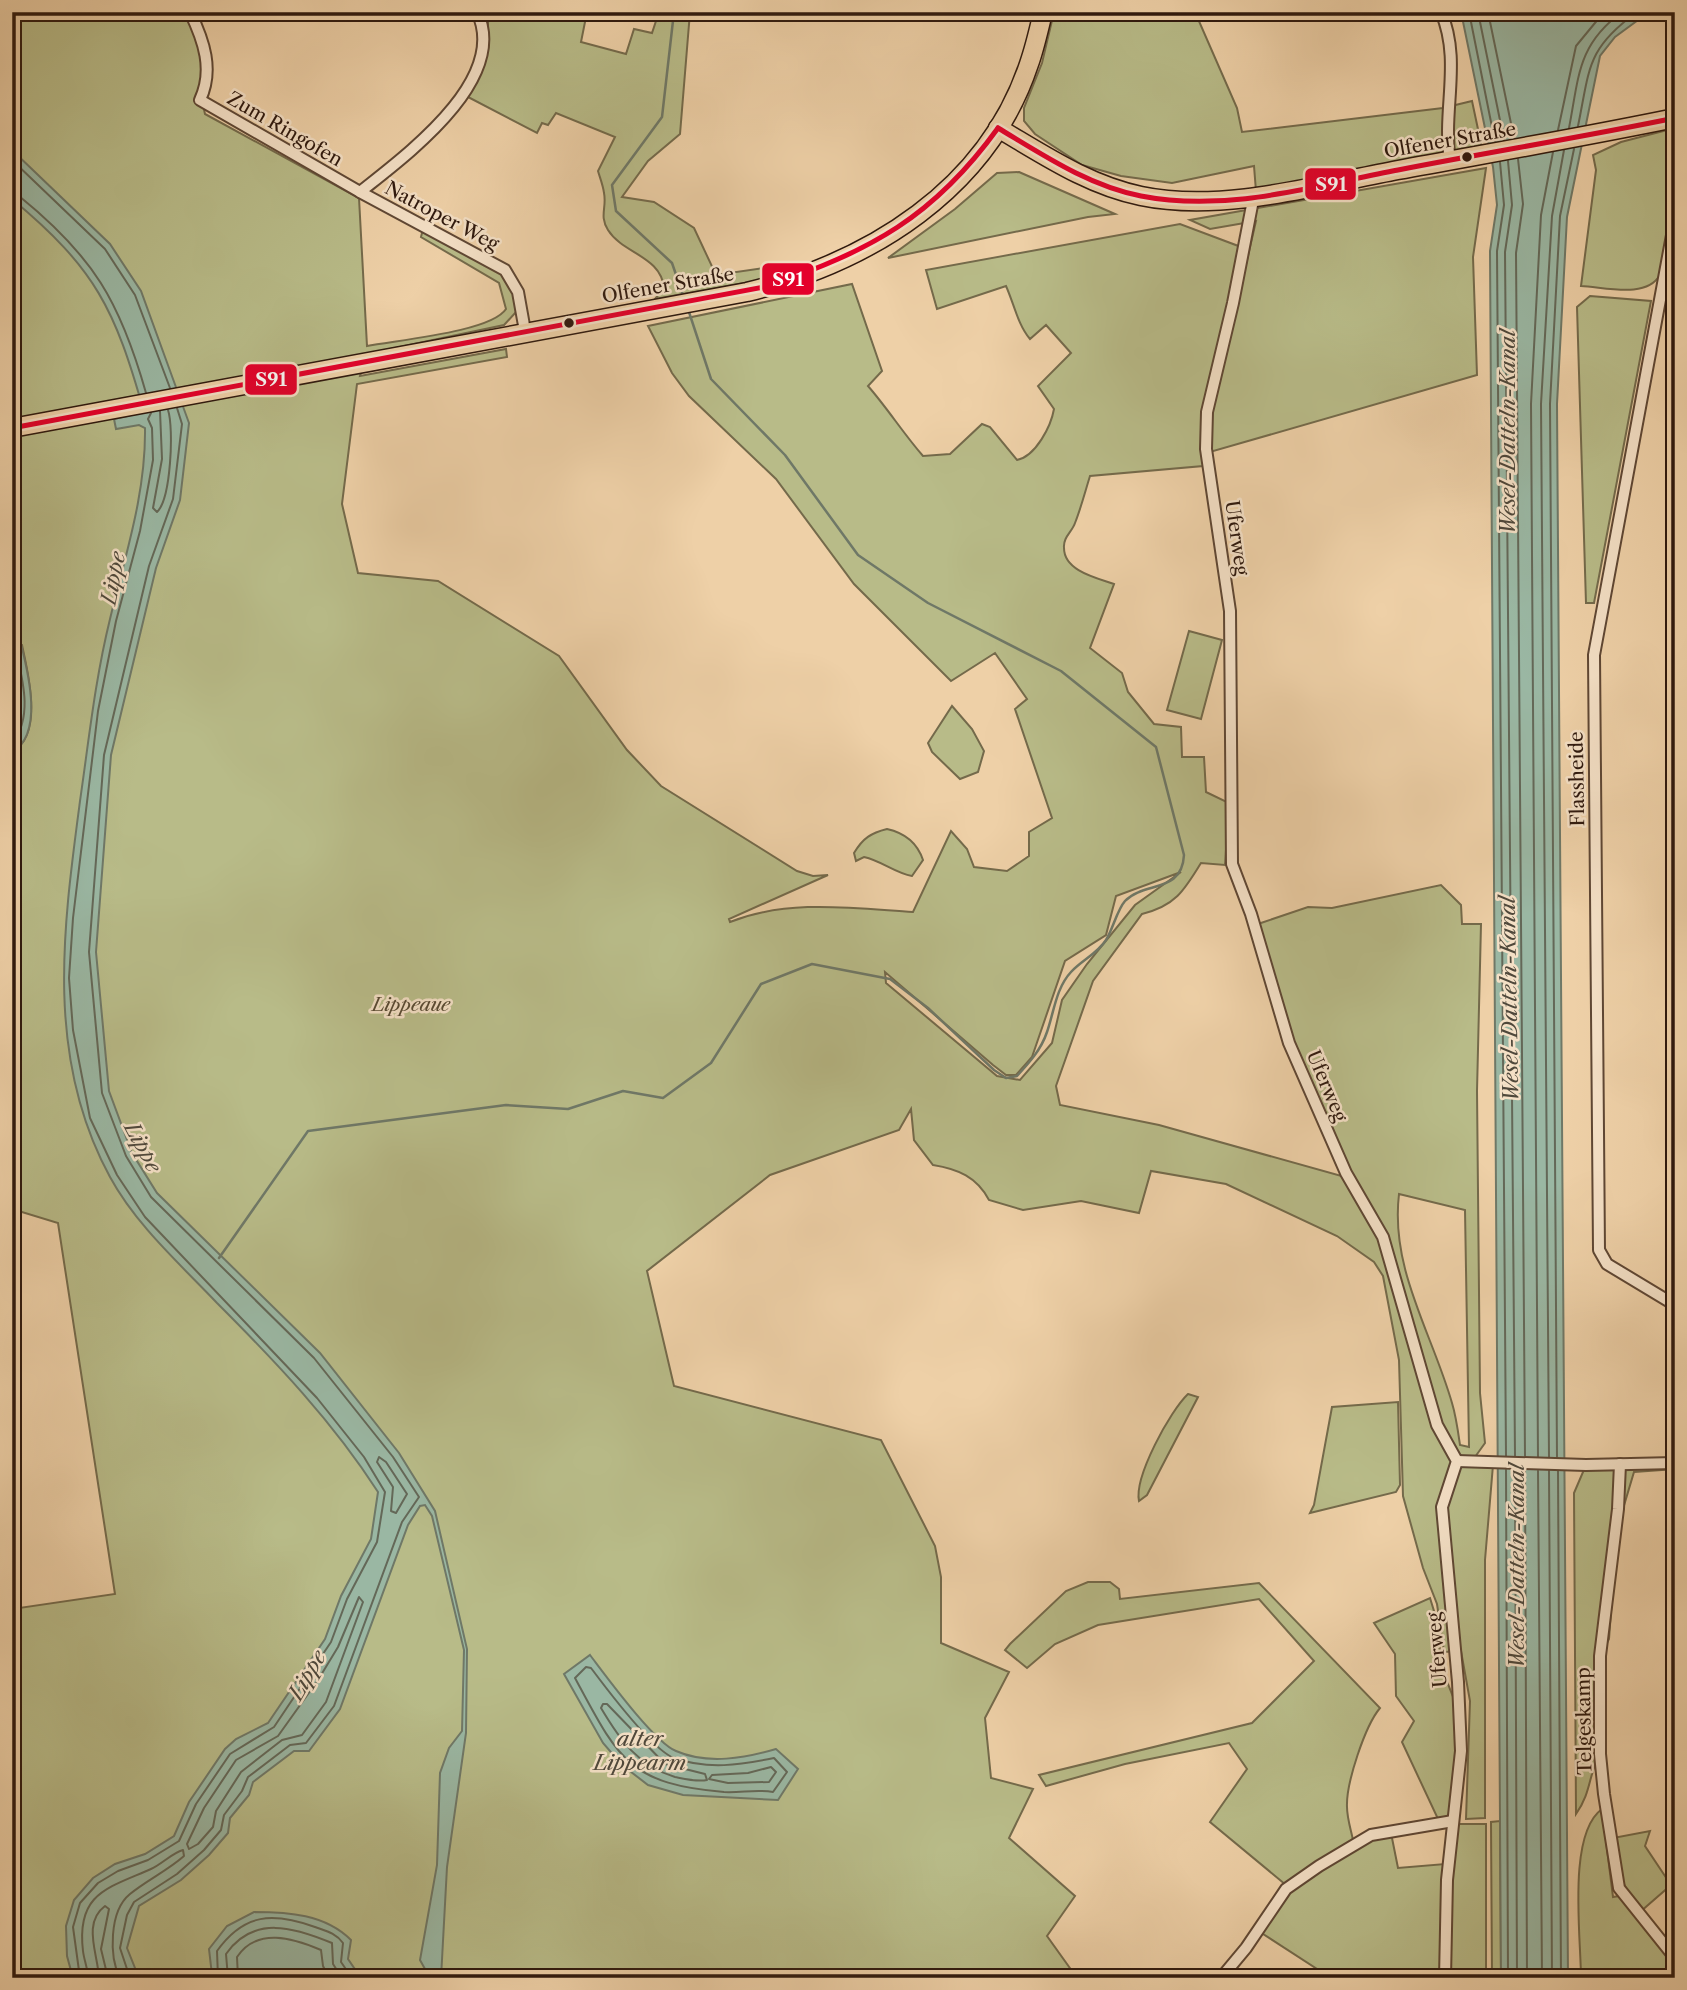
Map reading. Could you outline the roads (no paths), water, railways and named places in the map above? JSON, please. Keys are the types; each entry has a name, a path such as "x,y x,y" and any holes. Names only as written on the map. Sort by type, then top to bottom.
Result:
{"main road":[{"path":"998,128 1029,65 1044,12"},
{"name":"Olfener Straße","path":"12,428 747,292 858,254 906,224 943,195 969,168 998,128 1085,178 1116,190 1143,197 1194,201 1254,195 1675,118"}],"street":[{"name":"Zum Ringofen","path":"190,12 200,33 207,65 208,75 200,100 360,192"},
{"name":"Natroper Weg","path":"477,12 482,24 482,43 477,67 460,98 434,130 360,192 505,270 518,292 525,331"},
{"path":"1441,12 1451,42 1453,62 1447,115 1450,161"},
{"name":"Uferweg","path":"1254,195 1233,303 1207,412 1206,449 1230,611 1232,864 1251,914 1289,1043 1346,1174 1383,1237 1437,1425 1457,1461 1442,1507 1458,1682 1461,1751 1447,1880 1445,1978"},
{"name":"Flassheide","path":"1675,219 1594,655 1599,1250 1607,1264 1675,1305"},
{"path":"1457,1461 1620,1465 1675,1463"},
{"name":"Telgeskamp","path":"1620,1465 1600,1656 1600,1754 1604,1794 1619,1888 1675,1958"},
{"path":"1221,1978 1246,1948 1286,1889 1319,1866 1371,1835 1453,1821"}],"water":[{"name":"Wesel-Datteln-Kanal","path":"1461,12 1649,12 1615,37 1600,56 1567,217 1557,404 1568,1978 1501,1978 1490,251 1497,205 1493,167"},
{"name":"Lippe","path":"12,150 110,244 141,291 189,423 180,500 156,568 111,755 96,952 109,1091 132,1153 157,1193 320,1353 399,1453 435,1511 467,1649 466,1733 447,1867 441,1978 430,1978 420,1960 437,1865 440,1773 449,1748 462,1731 464,1650 432,1516 425,1505 420,1506 408,1525 340,1709 309,1751 294,1751 253,1782 249,1795 230,1818 228,1833 209,1855 181,1880 139,1906 127,1948 139,1978 73,1978 67,1956 66,1926 74,1900 93,1878 115,1864 145,1854 174,1836 189,1802 225,1749 236,1739 268,1723 325,1639 341,1596 371,1539 378,1492 361,1466 303,1393 159,1243 132,1211 110,1177 89,1132 76,1086 67,1039 64,992 68,897 96,687 134,525 144,453 145,428 139,425 116,429 114,419 144,412 123,345 99,293 64,247 12,199"},
{"path":"12,641 21,644 30,686 31,718 22,744 12,752"},
{"name":"alter Lippearm","path":"590,1655 643,1722 676,1751 701,1758 726,1759 776,1749 798,1769 778,1800 683,1795 648,1785 622,1765 603,1743 564,1674"},
{"path":"254,1912 306,1916 341,1931 351,1940 348,1959 361,1978 209,1978 212,1975 209,1949 227,1926"}],"waterway":[{"path":"674,12 662,117 612,185 616,211 672,263 683,295"},
{"path":"219,1258 308,1131 506,1105 568,1109 623,1091 663,1098 711,1063 761,984 812,964 890,979 928,1008 994,1070 1006,1078 1017,1076 1041,1045 1066,978 1102,945 1125,901 1133,895 1169,881 1177,876 1182,867 1184,855 1156,747 1061,671 928,603 858,555 785,455 711,379 689,312"}],"park label":[{"name":"Lippeaue","path":"411,1004"}]}
